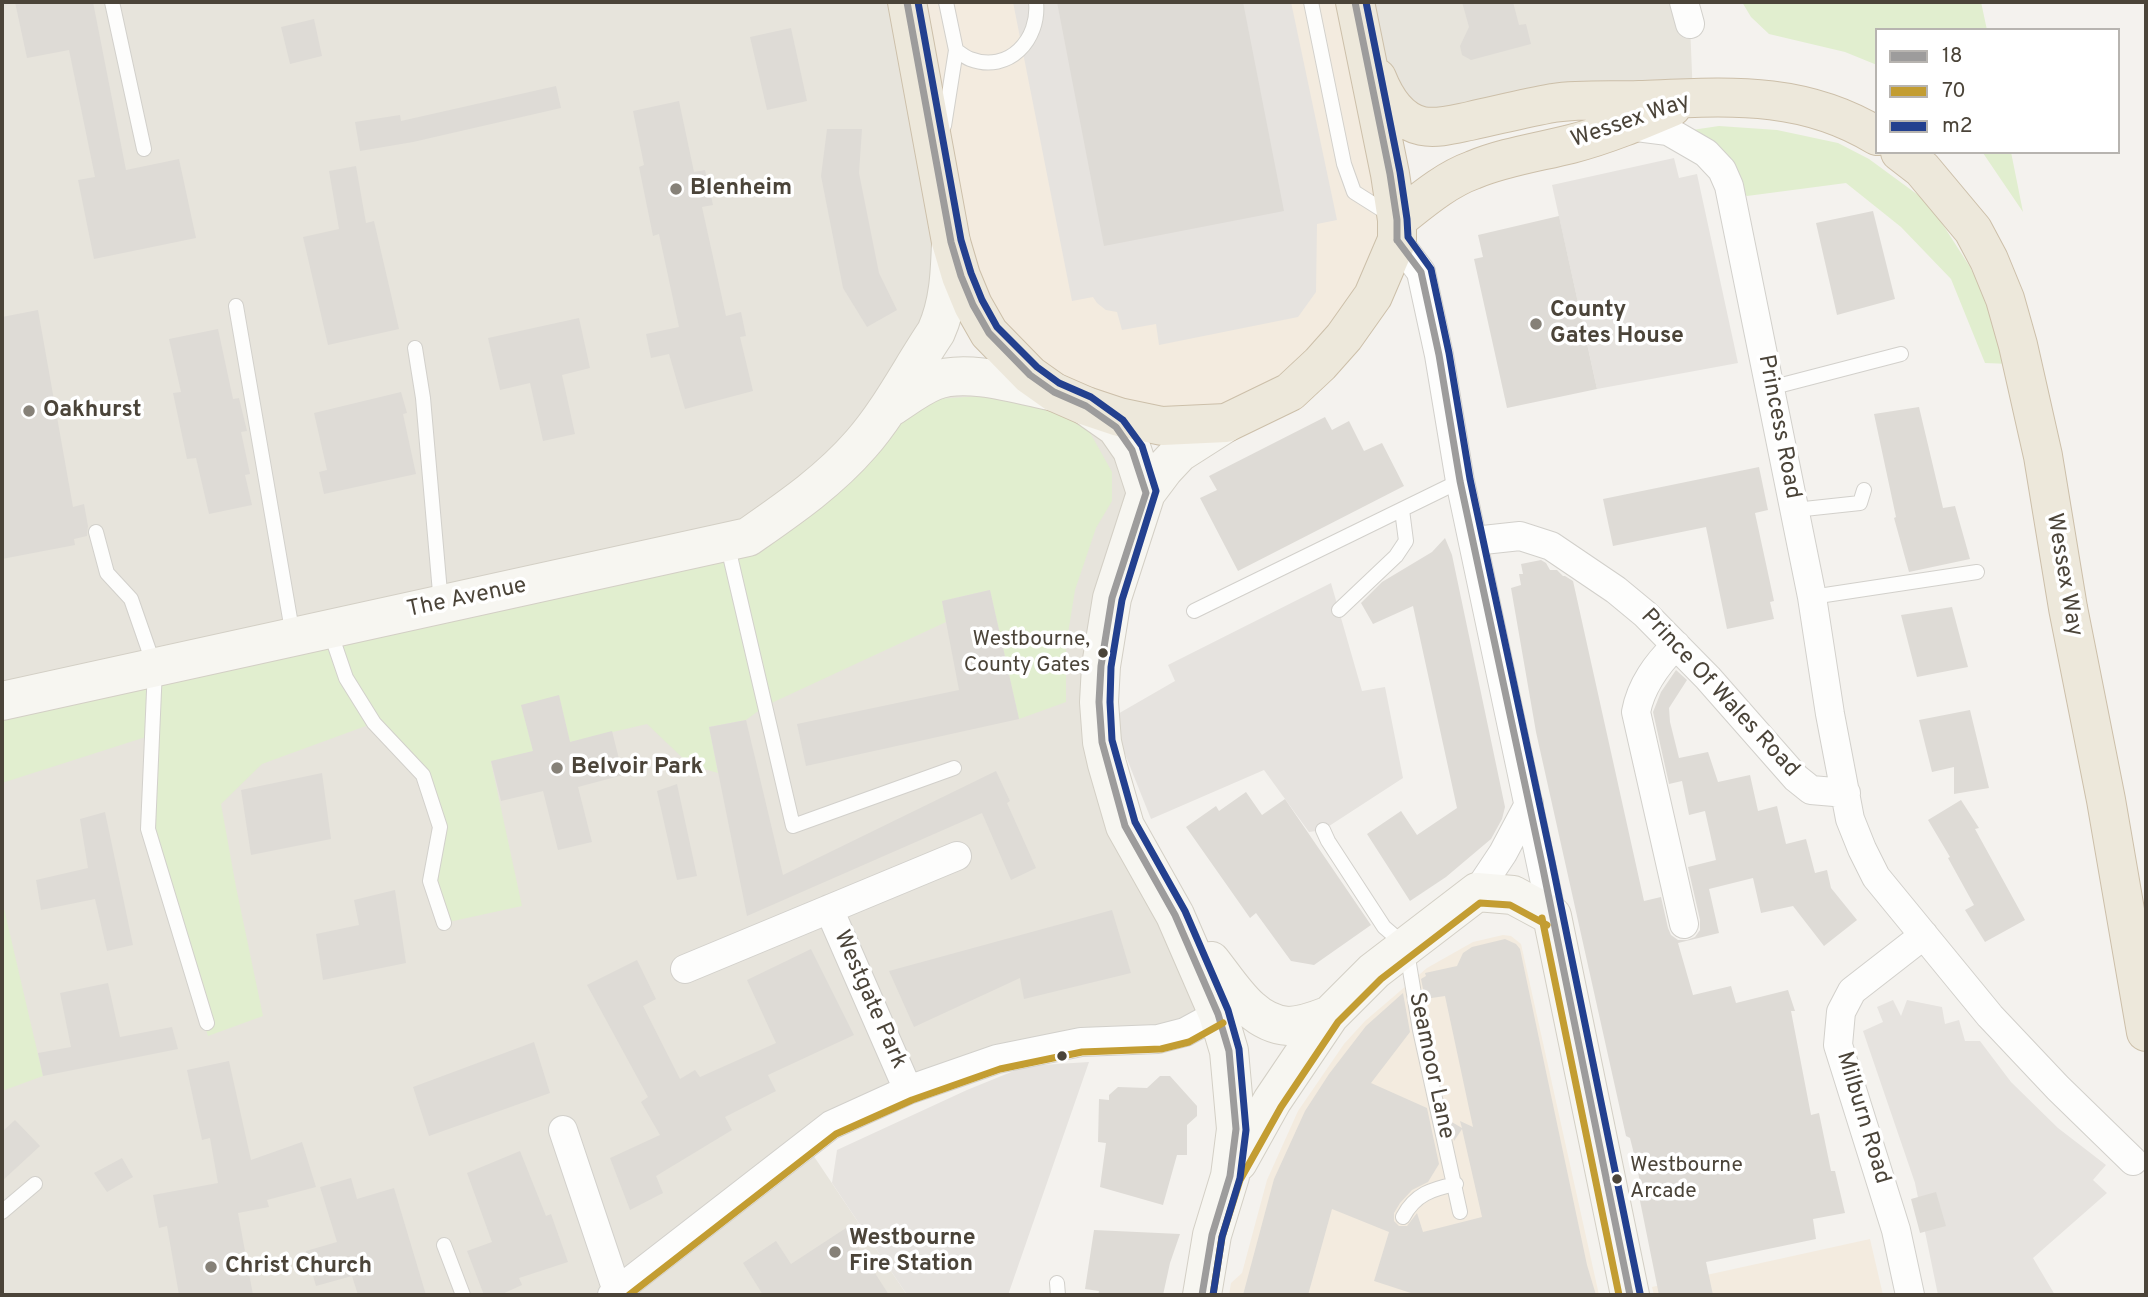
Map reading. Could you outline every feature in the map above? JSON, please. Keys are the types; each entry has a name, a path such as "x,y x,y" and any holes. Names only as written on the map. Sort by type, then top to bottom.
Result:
{"highway":[{"path":"907,2 951,242 961,276 989,334 1030,376 1070,399 1119,417 1162,426 1226,422 1290,392 1344,337 1373,296 1397,230 1390,174 1355,2"},
{"path":"1364,45 1384,95 1396,111 1418,125 1441,126 1556,103 1693,98"},
{"name":"Wessex Way","path":"1397,230 1433,193 1471,170 1628,126 1693,98 1736,96 1770,99 1835,116 1875,135"},
{"name":"Wessex Way","path":"1903,154 1922,169 1973,230 2005,299 2015,333 2043,456 2068,608 2106,800 2146,1032"}],"street":[{"name":"Princess Road","path":"1628,126 1668,131 1706,153 1722,170 1730,186 1812,597 1830,715 1846,793"},
{"path":"1397,230 1422,272 1460,481 1630,1295"},
{"name":"The Avenue","path":"2,701 748,537 816,489 861,444 887,410 941,321 949,286 951,242"},
{"name":"The Avenue","path":"887,410 932,382 953,375 972,376 1070,399"},
{"path":"1070,399 1116,428 1132,450 1146,493"},
{"path":"1202,1295 1212,1235 1230,1177 1236,1129 1229,1051 1218,1014 1175,915 1125,826 1102,742 1099,702 1105,632 1112,598 1146,493 1179,453 1226,422"},
{"name":"Prince Of Wales Road","path":"1474,541 1520,536 1551,546 1616,590 1645,614 1708,678 1796,778 1811,790 1846,793"},
{"path":"1676,645 1659,661 1639,696 1636,712 1684,924"},
{"path":"1846,793 1850,819 1877,877 1990,1016 2058,1088 2133,1161"},
{"path":"1230,1177 1272,1101 1331,1015 1374,971 1477,892 1503,853 1529,804"},
{"name":"Westgate Park","path":"685,969 957,856"},
{"path":"1477,892 1513,895 1552,916"},
{"name":"Westgate Park","path":"829,909 908,1090"},
{"path":"1175,915 1245,1007 1287,1026 1306,1024 1331,1015"},
{"name":"Milburn Road","path":"1910,1295 1896,1230 1838,1045 1841,1012 1852,991 1924,935"},
{"path":"563,1130 614,1293 831,1125 908,1090 997,1059 1082,1042 1158,1039 1185,1032 1218,1014"}],"lane":[{"path":"112,2 144,149"},
{"path":"937,166 956,50 946,2"},
{"path":"956,50 971,59 988,62 1004,59 1020,50 1031,37 1037,21 1036,2"},
{"path":"1311,2 1344,164 1354,192 1397,230"},
{"path":"236,306 293,638"},
{"path":"415,348 423,398 441,605"},
{"path":"1770,388 1901,354"},
{"path":"1194,611 1460,481"},
{"path":"1795,510 1860,503 1864,489"},
{"path":"1339,610 1396,556 1406,541 1402,510"},
{"path":"96,532 107,573 131,599 155,668 148,829 207,1023"},
{"path":"727,542 793,826 954,768"},
{"path":"1812,597 1977,572"},
{"path":"329,629 346,678 374,723 423,775 440,827 430,881 444,923"},
{"path":"1322,830 1384,927 1406,946"},
{"name":"Seamoor Lane","path":"1406,946 1420,1030 1461,1212"},
{"path":"2,1212 35,1184"},
{"path":"1403,1217 1409,1206 1424,1193 1456,1185"},
{"path":"444,1245 463,1295"}],"shaded area":[{"path":"2,2 907,2 951,242 918,359 1132,450 1102,742 1218,1014 1033,1051 807,1146 907,1295 2,1295"},
{"path":"907,2 1355,2 1390,174 1373,296 1254,410 1119,417 989,333"},
{"path":"1013,2 1291,2 1337,220 1317,224 1316,292 1298,317 1159,345 1156,324 1122,330 1117,312 1106,310 1093,297 1072,301"},
{"path":"1355,2 1684,2 1690,24 1693,98 1418,125"},
{"path":"1674,158 1679,178 1697,174 1738,363 1597,389 1552,185"},
{"path":"1331,583 1362,691 1385,687 1403,778 1323,830 1309,832 1264,770 1151,819 1121,744 1116,715 1175,681 1168,665"},
{"path":"1503,935 1511,936 1521,944 1599,1295 1229,1295 1231,1283 1242,1273 1267,1180 1298,1111 1344,1044 1365,1021 1427,968 1473,942"},
{"path":"1893,1000 1901,1016 1907,1000 1942,1007 1945,1024 1959,1020 1965,1041 1980,1041 2011,1082 2058,1128 2106,1165 2093,1180 2107,1193 2033,1258 2055,1295 1938,1295 1915,1183 1863,1031 1883,1022 1877,1007"},
{"path":"1089,1062 1008,1295 907,1295 832,1183 837,1150 1026,1066"},
{"path":"1870,1239 1883,1295 1654,1295 1652,1287"}],"green space":[{"path":"1742,2 1981,2 1987,28 1875,28 1875,64 1845,52 1769,34 1751,17"},
{"path":"1719,126 1777,130 1838,143 1869,159 1929,203 1970,267 1990,306 2010,364 1985,363 1951,279 1901,227 1846,183 1747,196 1740,192 1692,130"},
{"path":"1984,154 2011,154 2023,212"},
{"path":"995,395 1046,401 1088,429 1112,472 1112,501 1096,528 1075,590 1066,646 1066,702 1019,719 990,590 942,601 946,622 765,706 746,720 709,727 718,773 690,765 647,724 570,742 559,696 522,705 533,751 491,762 522,906 444,923 430,881 440,827 423,775 374,723 262,764 221,804 263,1016 208,1036 148,829 152,735 2,783 2,701 748,537 861,444 937,399"},
{"path":"2,900 43,1076 2,1091"}],"building":[{"path":"15,2 93,2 126,170 179,159 196,238 94,259 78,180 95,177 69,50 27,58"},
{"path":"1057,2 1243,2 1284,211 1104,246"},
{"path":"1462,2 1513,2 1519,25 1526,24 1531,44 1471,60 1462,55 1460,46 1469,27"},
{"path":"314,19 322,56 290,64 281,27"},
{"path":"791,28 807,101 767,110 750,37"},
{"path":"556,86 561,108 413,142 360,151 355,122 400,115 401,121"},
{"path":"679,101 694,172 705,170 713,205 702,207 726,316 741,312 746,336 740,337 753,391 685,409 669,354 651,358 646,334 679,327 659,234 653,236 639,167 644,165 633,111"},
{"path":"827,129 862,129 859,173 879,273 897,310 867,327 843,288 821,176"},
{"path":"356,166 366,223 374,221 399,329 328,345 303,237 339,229 329,171"},
{"path":"1873,211 1895,299 1837,315 1816,223"},
{"name":"County Gates House","path":"1559,216 1597,389 1507,408 1474,259 1483,257 1478,235"},
{"name":"Oakhurst","path":"38,310 73,507 84,504 87,536 74,539 75,545 2,559 2,317"},
{"path":"579,318 590,368 562,375 575,434 543,441 530,383 500,390 488,338"},
{"path":"218,329 233,399 239,398 247,431 241,432 250,474 245,475 252,505 209,514 196,458 187,459 173,393 181,392 169,339"},
{"path":"401,392 407,413 403,414 416,474 324,494 319,472 327,470 314,413"},
{"path":"1919,407 1943,508 1955,506 1970,559 1909,572 1894,518 1896,517 1874,414"},
{"path":"1325,417 1332,430 1349,421 1364,451 1382,443 1404,486 1238,571 1200,498 1217,490 1209,476"},
{"path":"1759,467 1768,510 1755,513 1774,601 1770,602 1774,619 1727,629 1706,527 1613,546 1603,499"},
{"path":"1445,538 1452,555 1505,807 1491,839 1446,877 1410,901 1367,834 1401,811 1417,835 1457,808 1413,606 1373,624 1361,603 1382,582 1432,552"},
{"path":"1541,560 1550,570 1557,570 1573,581 1644,901 1661,897 1671,935 1678,940 1687,940 1695,937 1700,930 1688,867 1716,860 1705,811 1689,815 1682,781 1669,784 1653,712 1661,692 1676,670 1687,680 1669,708 1679,758 1708,752 1718,782 1750,775 1758,811 1777,806 1786,844 1806,839 1815,873 1827,870 1831,888 1857,920 1824,946 1793,906 1761,913 1753,878 1709,889 1719,933 1678,943 1693,995 1731,986 1736,1003 1788,990 1795,1011 1791,1011 1811,1115 1819,1113 1831,1171 1835,1171 1845,1213 1813,1219 1816,1239 1706,1262 1713,1295 1659,1295 1638,1191 1641,1187 1636,1162 1630,1138 1626,1136 1536,732 1511,588 1521,585 1521,564"},
{"path":"990,590 1019,719 806,766 797,724 959,690 942,601"},
{"path":"1952,607 1968,667 1917,677 1901,615"},
{"name":"Belvoir Park","path":"559,695 570,742 612,731 623,775 578,787 592,842 558,850 543,791 501,801 491,761 533,751 521,705"},
{"path":"1970,710 1989,788 1954,794 1954,767 1932,772 1919,720"},
{"path":"746,720 783,875 996,771 1036,868 1011,880 982,813 747,916 709,727"},
{"path":"322,773 331,839 251,855 241,790"},
{"path":"677,784 697,876 677,880 657,791"},
{"path":"1246,792 1262,815 1285,799 1371,925 1314,965 1291,961 1256,913 1250,918 1186,827 1216,806 1219,811"},
{"path":"1961,800 1979,828 1975,829 2025,920 1985,942 1965,910 1974,905 1928,820"},
{"path":"105,812 133,945 107,951 95,899 41,910 36,880 88,868 80,819"},
{"path":"395,890 406,963 323,980 316,934 359,925 354,900"},
{"path":"1112,910 1131,973 1024,999 1020,978 914,1027 889,971"},
{"path":"1505,939 1520,949 1587,1265 1596,1295 1417,1295 1374,1281 1389,1232 1332,1209 1308,1295 1243,1295 1274,1179 1305,1111 1366,1026 1403,993 1410,1032 1371,1083 1427,1108 1439,1164 1428,1182 1412,1190 1400,1203 1394,1213 1394,1221 1399,1226 1407,1226 1417,1213 1423,1232 1482,1217 1462,1129 1454,1141 1450,1121 1462,1128 1460,1121 1473,1127 1445,996 1425,999 1421,979 1426,976 1425,973 1457,966 1463,953 1472,947"},
{"path":"811,949 854,1035 768,1075 776,1091 725,1117 732,1130 656,1176 663,1193 630,1210 610,1158 660,1135 641,1102 648,1097 587,985 637,960 656,999 643,1006 680,1079 695,1070 700,1077 776,1043 747,980"},
{"path":"108,983 120,1037 172,1027 178,1049 43,1076 38,1053 71,1047 60,993"},
{"path":"534,1042 550,1093 429,1136 413,1087"},
{"path":"229,1061 251,1160 302,1142 316,1187 267,1200 269,1207 238,1213 253,1295 179,1295 167,1226 159,1228 153,1195 218,1183 210,1138 202,1140 187,1070"},
{"path":"1160,1076 1170,1076 1197,1106 1197,1116 1187,1125 1187,1155 1177,1155 1163,1205 1100,1187 1106,1143 1098,1142 1099,1099 1109,1100 1109,1095 1118,1087 1147,1088"},
{"path":"15,1120 40,1146 2,1181 2,1132"},
{"path":"520,1151 546,1216 551,1214 568,1262 519,1278 522,1285 500,1295 484,1295 467,1251 492,1242 467,1173"},
{"path":"122,1158 133,1177 107,1192 94,1173"},
{"path":"351,1178 357,1199 394,1188 426,1295 358,1295 352,1276 316,1286 306,1251 337,1242 320,1187"},
{"path":"1936,1192 1946,1226 1920,1233 1911,1199"},
{"name":"Westbourne Fire Station","path":"846,1228 889,1295 763,1295 743,1263 776,1241 791,1264"},
{"path":"1094,1230 1180,1234 1163,1295 1098,1295 1099,1291 1085,1289"}],"transit line":[{"name":"18","path":"907,2 951,242 973,305 989,333 1030,375 1054,392 1086,406 1116,427 1132,450 1146,493 1112,598 1101,666 1099,702 1102,742 1125,826 1175,915 1218,1014 1229,1051 1236,1129 1230,1176 1212,1235 1202,1295"},
{"name":"m2","path":"918,2 961,240 982,300 997,327 1037,367 1059,383 1091,397 1123,420 1142,446 1156,491 1122,600 1111,667 1112,740 1135,822 1185,911 1228,1010 1239,1049 1246,1130 1240,1178 1222,1237 1213,1295"},
{"name":"18","path":"1355,2 1390,174 1397,220 1397,240"},
{"name":"m2","path":"1366,2 1400,172 1408,237 1431,269 1449,353 1470,479 1640,1293"},
{"name":"18","path":"1397,240 1421,272 1439,355 1460,481 1630,1295"},
{"name":"70","path":"1213,1295 1222,1237 1240,1180 1281,1107 1338,1022 1381,979 1480,903 1510,905 1547,925"},
{"name":"70","path":"1542,918 1619,1295"},
{"name":"70","path":"629,1295 836,1134 912,1100 1000,1069 1082,1052 1161,1049 1189,1042 1223,1023"}],"place":[{"name":"Blenheim","path":"676,189"},
{"name":"County Gates House","path":"1536,324"},
{"name":"Oakhurst","path":"29,411"},
{"name":"Westbourne, County Gates","path":"1103,653"},
{"name":"Belvoir Park","path":"557,768"},
{"name":"Westbourne Arcade","path":"1617,1179"},
{"name":"Westbourne Fire Station","path":"835,1252"},
{"name":"Christ Church","path":"211,1267"}]}
